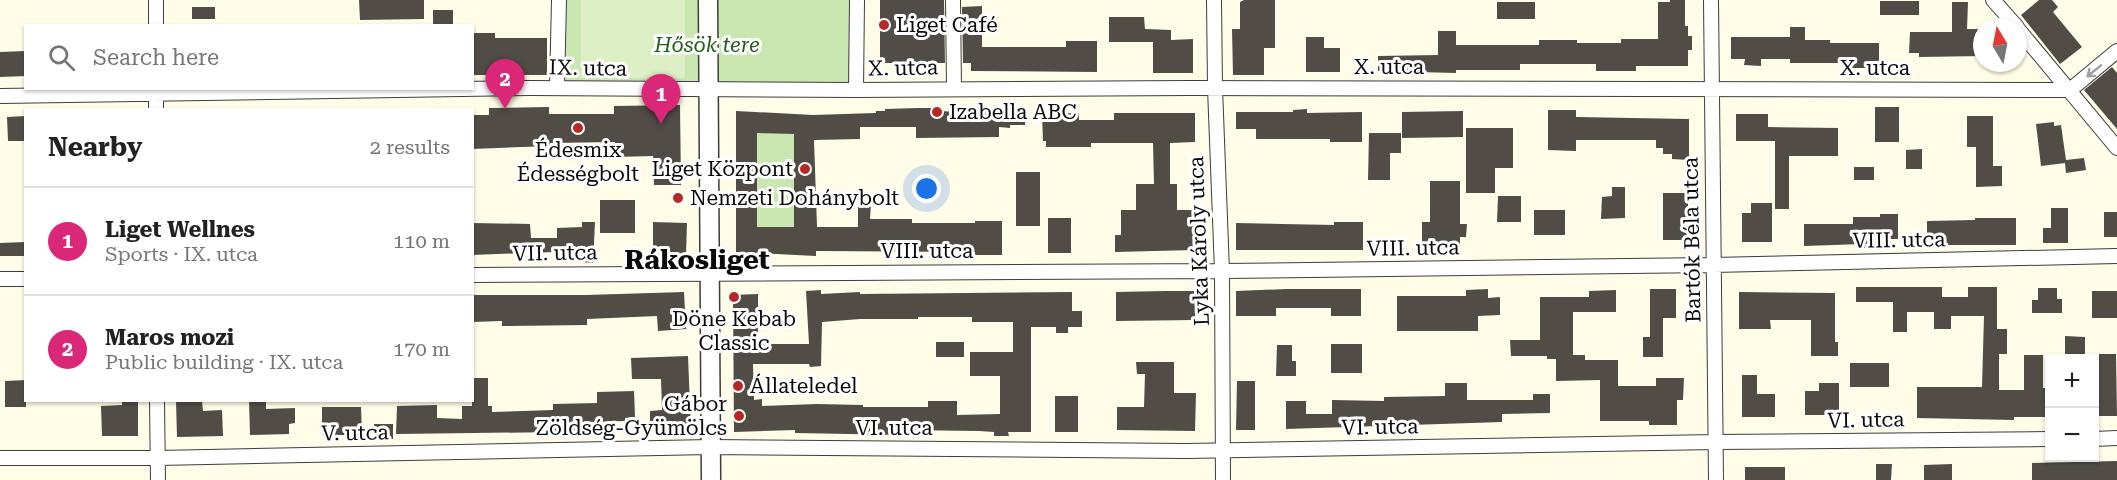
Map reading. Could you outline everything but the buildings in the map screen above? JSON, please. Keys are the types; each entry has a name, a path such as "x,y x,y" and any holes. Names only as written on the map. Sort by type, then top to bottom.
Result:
{"street":[{"path":"156,0 156,24"},
{"path":"557,88 559,0"},
{"path":"708,0 711,480"},
{"path":"856,90 857,0"},
{"path":"953,0 954,88"},
{"name":"Lyka Károly utca","path":"1214,0 1222,271 1223,480"},
{"name":"Bartók Béla utca","path":"1711,0 1716,480"},
{"path":"1993,0 2008,18"},
{"path":"2027,40 2117,148"},
{"path":"2070,90 2117,51"},
{"name":"X. utca","path":"708,90 954,88 2070,90"},
{"name":"IX. utca","path":"474,89 708,90"},
{"name":"IX. utca","path":"0,96 356,90"},
{"path":"156,92 156,108"},
{"name":"VIII. utca","path":"710,272 1222,271 1713,265 2117,256"},
{"name":"VII. utca","path":"474,275 710,272"},
{"path":"0,279 24,279"},
{"path":"157,402 158,480"},
{"path":"2099,438 2117,438"},
{"name":"VI. utca","path":"710,447 1223,451 1716,442 2045,439"},
{"name":"V. utca","path":"0,458 158,458 710,447"}],"green space":[{"name":"Hősök tere","path":"559,0 857,0 856,90 557,88"},
{"path":"581,0 685,0 685,78 581,78"},
{"path":"757,133 794,134 794,227 757,227"}],"place":[{"name":"Liget Café","path":"884,25"},
{"name":"Maros mozi","path":"505,109"},
{"name":"Izabella ABC","path":"937,112"},
{"name":"Liget Wellnes","path":"661,124"},
{"name":"Édesmix Édességbolt","path":"578,128"},
{"name":"Liget Központ","path":"805,169"},
{"name":"Nemzeti Dohánybolt","path":"678,198"},
{"name":"Döne Kebab Classic","path":"734,297"},
{"name":"Állateledel","path":"738,386"},
{"name":"Gábor Zöldség-Gyümölcs","path":"739,416"}],"district":[{"name":"Rákosliget","path":"697,260"}]}
